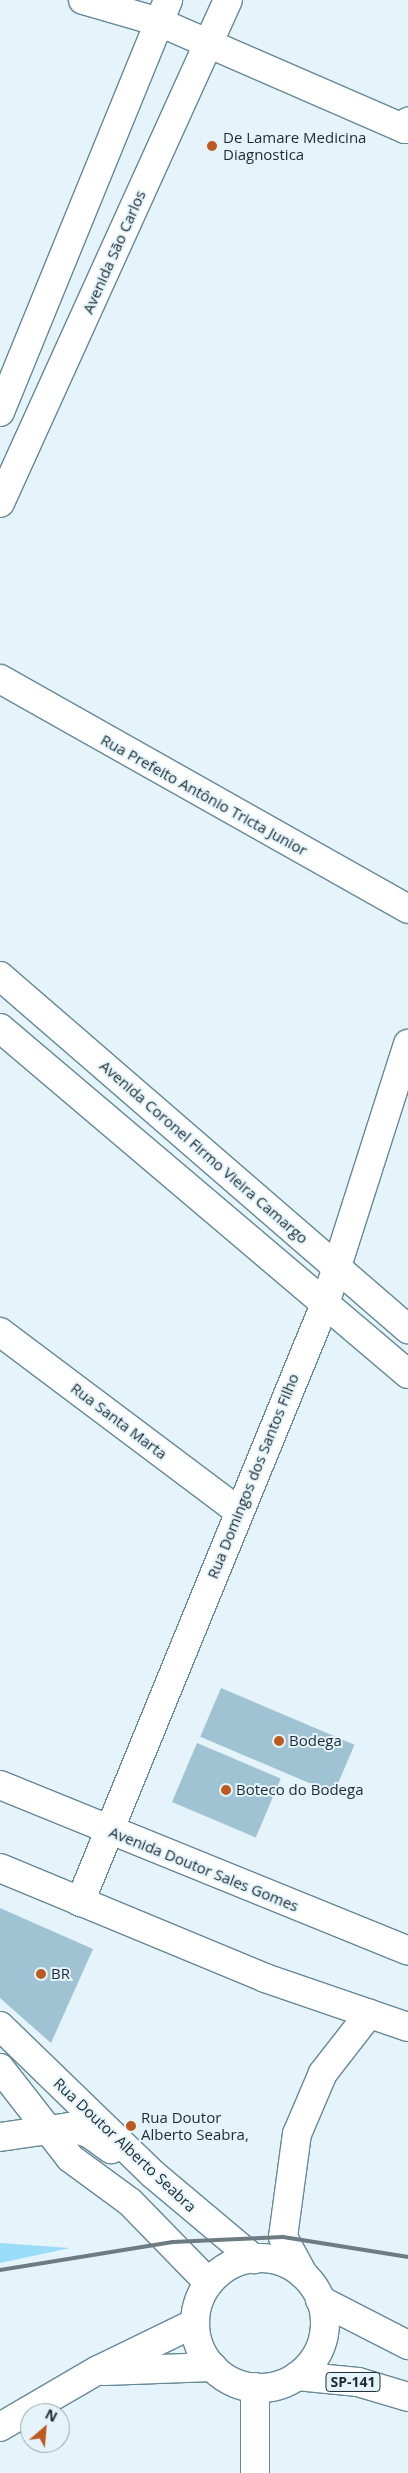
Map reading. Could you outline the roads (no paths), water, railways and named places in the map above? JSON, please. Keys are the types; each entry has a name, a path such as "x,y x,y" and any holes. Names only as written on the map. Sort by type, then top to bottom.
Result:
{"main road":[{"path":"84,0 164,11 208,43 406,126"},
{"name":"Avenida São Carlos","path":"0,503 228,0"},
{"path":"0,412 164,11"},
{"name":"Rua Prefeito Antônio Tricta Junior","path":"0,679 408,909"},
{"name":"Avenida Coronel Firmo Vieira Camargo","path":"0,976 408,1329"},
{"path":"0,1028 408,1374"},
{"name":"Rua Domingos dos Santos Filho","path":"80,1902 110,1832 238,1511 325,1304 408,1044"},
{"name":"Rua Santa Marta","path":"0,1332 238,1511"},
{"name":"Avenida Doutor Sales Gomes","path":"0,1785 110,1832 408,1951"},
{"path":"0,1868 265,1978 408,2027"},
{"path":"303,2274 285,2263 254,2259 227,2267 209,2283 201,2295 195,2323 201,2352 213,2367 229,2380 255,2388 270,2388 297,2376 319,2352 325,2331 320,2300 283,2237 297,2134 323,2073 369,2014"},
{"name":"Rua Doutor Alberto Seabra","path":"0,2026 154,2174 254,2259"},
{"path":"0,2068 70,2158 130,2202 209,2283"},
{"path":"0,2137 69,2127 90,2134 154,2174"},
{"path":"320,2300 408,2345"},
{"path":"0,2427 98,2370 195,2323"},
{"path":"98,2370 213,2367"},
{"name":"SP-141","path":"297,2376 358,2382 408,2397"},
{"path":"254,2473 255,2388"}],"railway":[{"path":"0,2270 173,2242 283,2237 408,2257"}],"place":[{"name":"De Lamare Medicina Diagnostica","path":"212,146"},
{"name":"Bodega","path":"279,1741"},
{"name":"Boteco do Bodega","path":"226,1790"},
{"name":"BR","path":"41,1974"},
{"name":"Rua Doutor Alberto Seabra,","path":"131,2126"}]}
